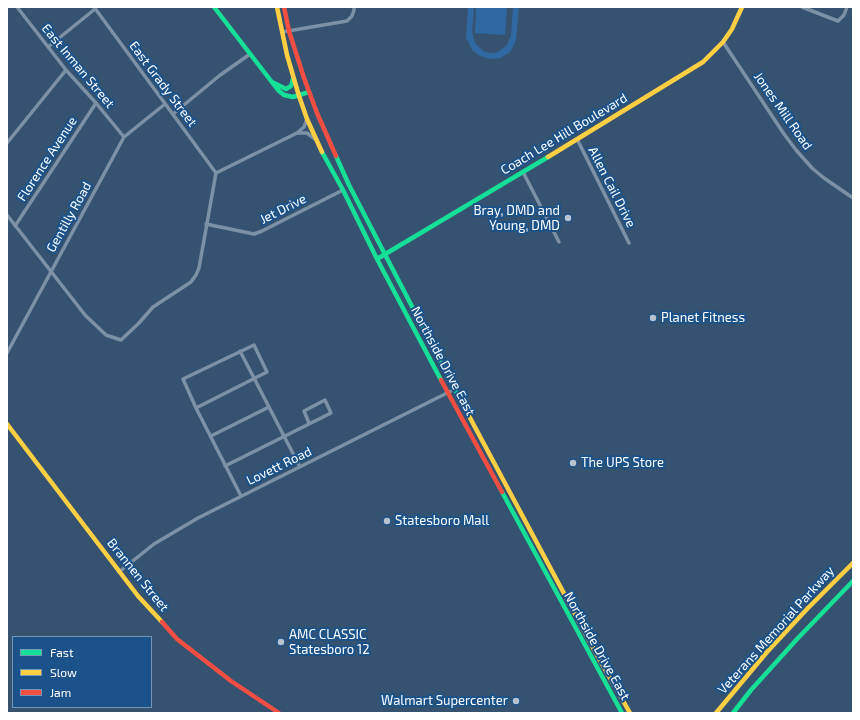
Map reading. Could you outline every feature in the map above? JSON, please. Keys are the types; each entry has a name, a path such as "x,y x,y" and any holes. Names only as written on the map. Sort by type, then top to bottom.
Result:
{"main road":[{"path":"214,7 278,90 284,95 292,97 309,92"},
{"name":"Northside Drive East","path":"277,7 293,78 307,119 326,161 343,190 377,259 448,393 622,713"},
{"name":"Northside Drive East","path":"284,7 289,31 309,92 335,156 455,390 592,646 630,713"},
{"name":"Coach Lee Hill Boulevard","path":"377,259 703,62 723,42 732,29 742,7"},
{"path":"272,82 286,89 291,86 293,78"},
{"name":"Brannen Street","path":"7,425 138,596 177,639 231,680 279,713"},
{"name":"Veterans Memorial Parkway","path":"716,713 767,652 803,613 853,563"},
{"name":"Veterans Memorial Parkway","path":"733,713 751,690 853,581"},
{"path":"713,713 728,695 733,692"}],"street":[{"name":"East Inman Street","path":"17,7 66,70 124,137"},
{"path":"282,32 347,20 352,16 354,7"},
{"path":"802,7 838,21 844,15 847,7"},
{"path":"48,47 95,8"},
{"name":"East Grady Street","path":"95,8 216,173"},
{"name":"Jones Mill Road","path":"723,42 796,150 813,169 853,198"},
{"path":"173,114 218,77 250,54"},
{"path":"7,142 66,70"},
{"name":"Florence Avenue","path":"16,226 96,103"},
{"name":"Gentilly Road","path":"7,353 124,137 165,104"},
{"path":"7,215 85,315 106,335 121,340 139,323 152,307 191,282 196,275 199,268 216,173 296,133 304,127 307,119"},
{"path":"296,133 307,132 317,141"},
{"name":"Allen Cail Drive","path":"577,139 629,244"},
{"path":"523,172 559,242"},
{"name":"Jet Drive","path":"206,224 254,234 343,190"},
{"path":"196,408 267,372 254,345 240,350 183,379 196,408 241,496"},
{"path":"240,350 300,467"},
{"name":"Lovett Road","path":"120,572 154,544 198,518 455,390"},
{"path":"225,466 331,413 325,400 304,411 309,423"},
{"path":"210,436 269,407"}],"shaded area":[{"path":"468,7 474,7 472,32 475,43 483,51 490,53 498,52 507,45 511,35 513,7 519,7 516,40 509,53 500,58 490,59 480,56 472,50 466,37"},
{"path":"476,7 507,7 505,35 475,33"}],"traffic: fast":[{"path":"214,7 278,90 284,95 293,97 309,92"},
{"path":"272,82 286,89 291,86 293,79"},
{"path":"322,152 441,380"},
{"path":"336,156 349,185 461,401"},
{"path":"377,259 548,157"},
{"path":"502,492 622,713"},
{"path":"733,713 751,690 798,638 853,581"}],"traffic: slow":[{"path":"277,7 287,55 299,96 307,119 322,152"},
{"path":"548,157 703,62 723,42 732,29 742,7"},
{"path":"461,401 598,657 630,713"},
{"path":"7,424 138,596 162,622"},
{"path":"716,713 767,652 853,563"}],"traffic: jam":[{"path":"284,7 289,31 304,78 317,113 336,156"},
{"path":"441,380 502,492"},
{"path":"162,622 177,639 231,681 279,713"}],"place":[{"name":"Bray, DMD and Young, DMD","path":"568,218"},
{"name":"Planet Fitness","path":"653,318"},
{"name":"The UPS Store","path":"573,463"},
{"name":"Statesboro Mall","path":"387,521"},
{"name":"AMC CLASSIC Statesboro 12","path":"281,642"},
{"name":"Walmart Supercenter","path":"516,701"}]}
